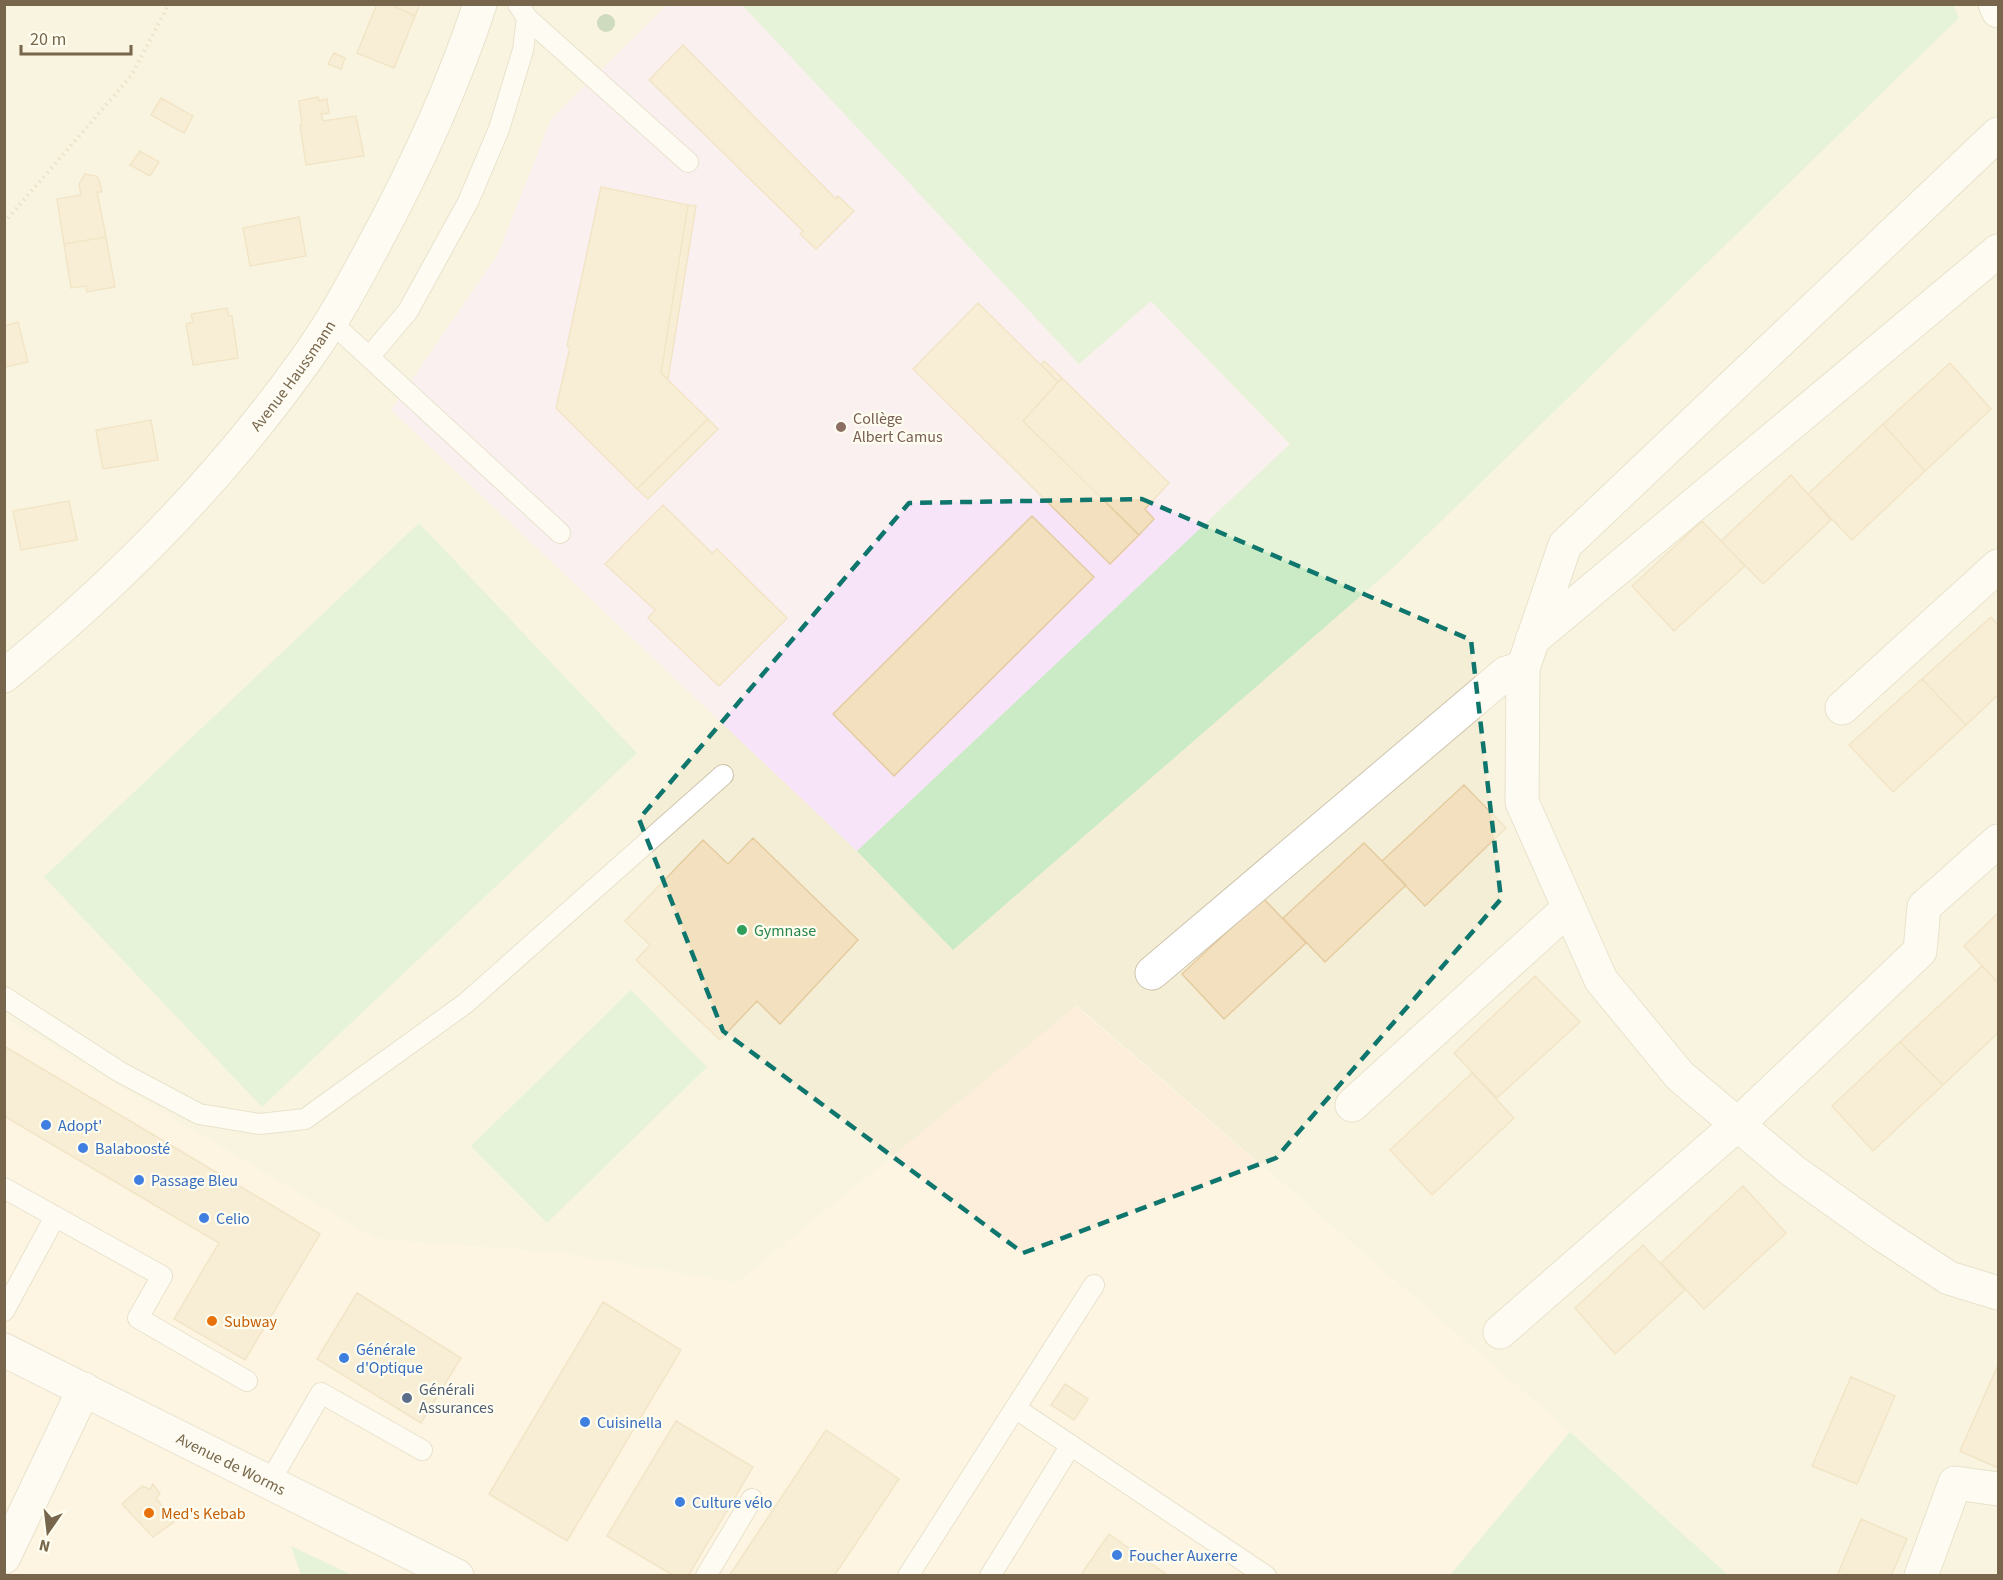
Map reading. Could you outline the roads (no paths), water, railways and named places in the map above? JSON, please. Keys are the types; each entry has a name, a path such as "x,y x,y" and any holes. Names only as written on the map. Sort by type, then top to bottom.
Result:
{"street":[{"name":"Avenue Haussmann","path":"4,676 62,628 136,560 237,448 304,362 331,322 403,191 440,110 480,4"},
{"path":"1995,4 1998,11"},
{"path":"1998,134 1564,545 1528,654 1522,802 1601,980 1680,1076 1793,1171 1880,1233 1949,1278 1998,1293"},
{"path":"1152,973 1998,251"},
{"path":"1842,708 1998,566"},
{"path":"1500,1332 1738,1124 1920,951 1924,908 1998,841"},
{"path":"1352,1105 1569,908"},
{"name":"Avenue de Worms","path":"4,1350 457,1575"},
{"path":"4,1557 84,1389"},
{"path":"1921,1575 1955,1483 1998,1489"}],"lane":[{"path":"370,357 408,311 468,202 500,129 523,50 522,11"},
{"path":"522,11 688,162"},
{"path":"331,322 560,533"},
{"path":"4,997 120,1072 199,1114 260,1124 305,1119 466,1004 723,775"},
{"path":"4,1188 162,1276 138,1318 247,1381"},
{"path":"4,1311 55,1217"},
{"path":"908,1575 1094,1285"},
{"path":"269,1483 321,1393 422,1450"},
{"path":"1015,1408 1266,1575"},
{"path":"990,1575 1071,1445"},
{"path":"706,1575 752,1499"}],"place":[{"name":"Collège Albert Camus","path":"841,427"},
{"name":"Gymnase","path":"742,930"},
{"name":"Adopt'","path":"46,1125"},
{"name":"Balaboosté","path":"83,1148"},
{"name":"Passage Bleu","path":"139,1180"},
{"name":"Celio","path":"204,1218"},
{"name":"Subway","path":"212,1321"},
{"name":"Générale d'Optique","path":"344,1358"},
{"name":"Générali Assurances","path":"407,1398"},
{"name":"Cuisinella","path":"585,1422"},
{"name":"Culture vélo","path":"680,1502"},
{"name":"Med's Kebab","path":"149,1513"},
{"name":"Foucher Auxerre","path":"1117,1555"}]}
